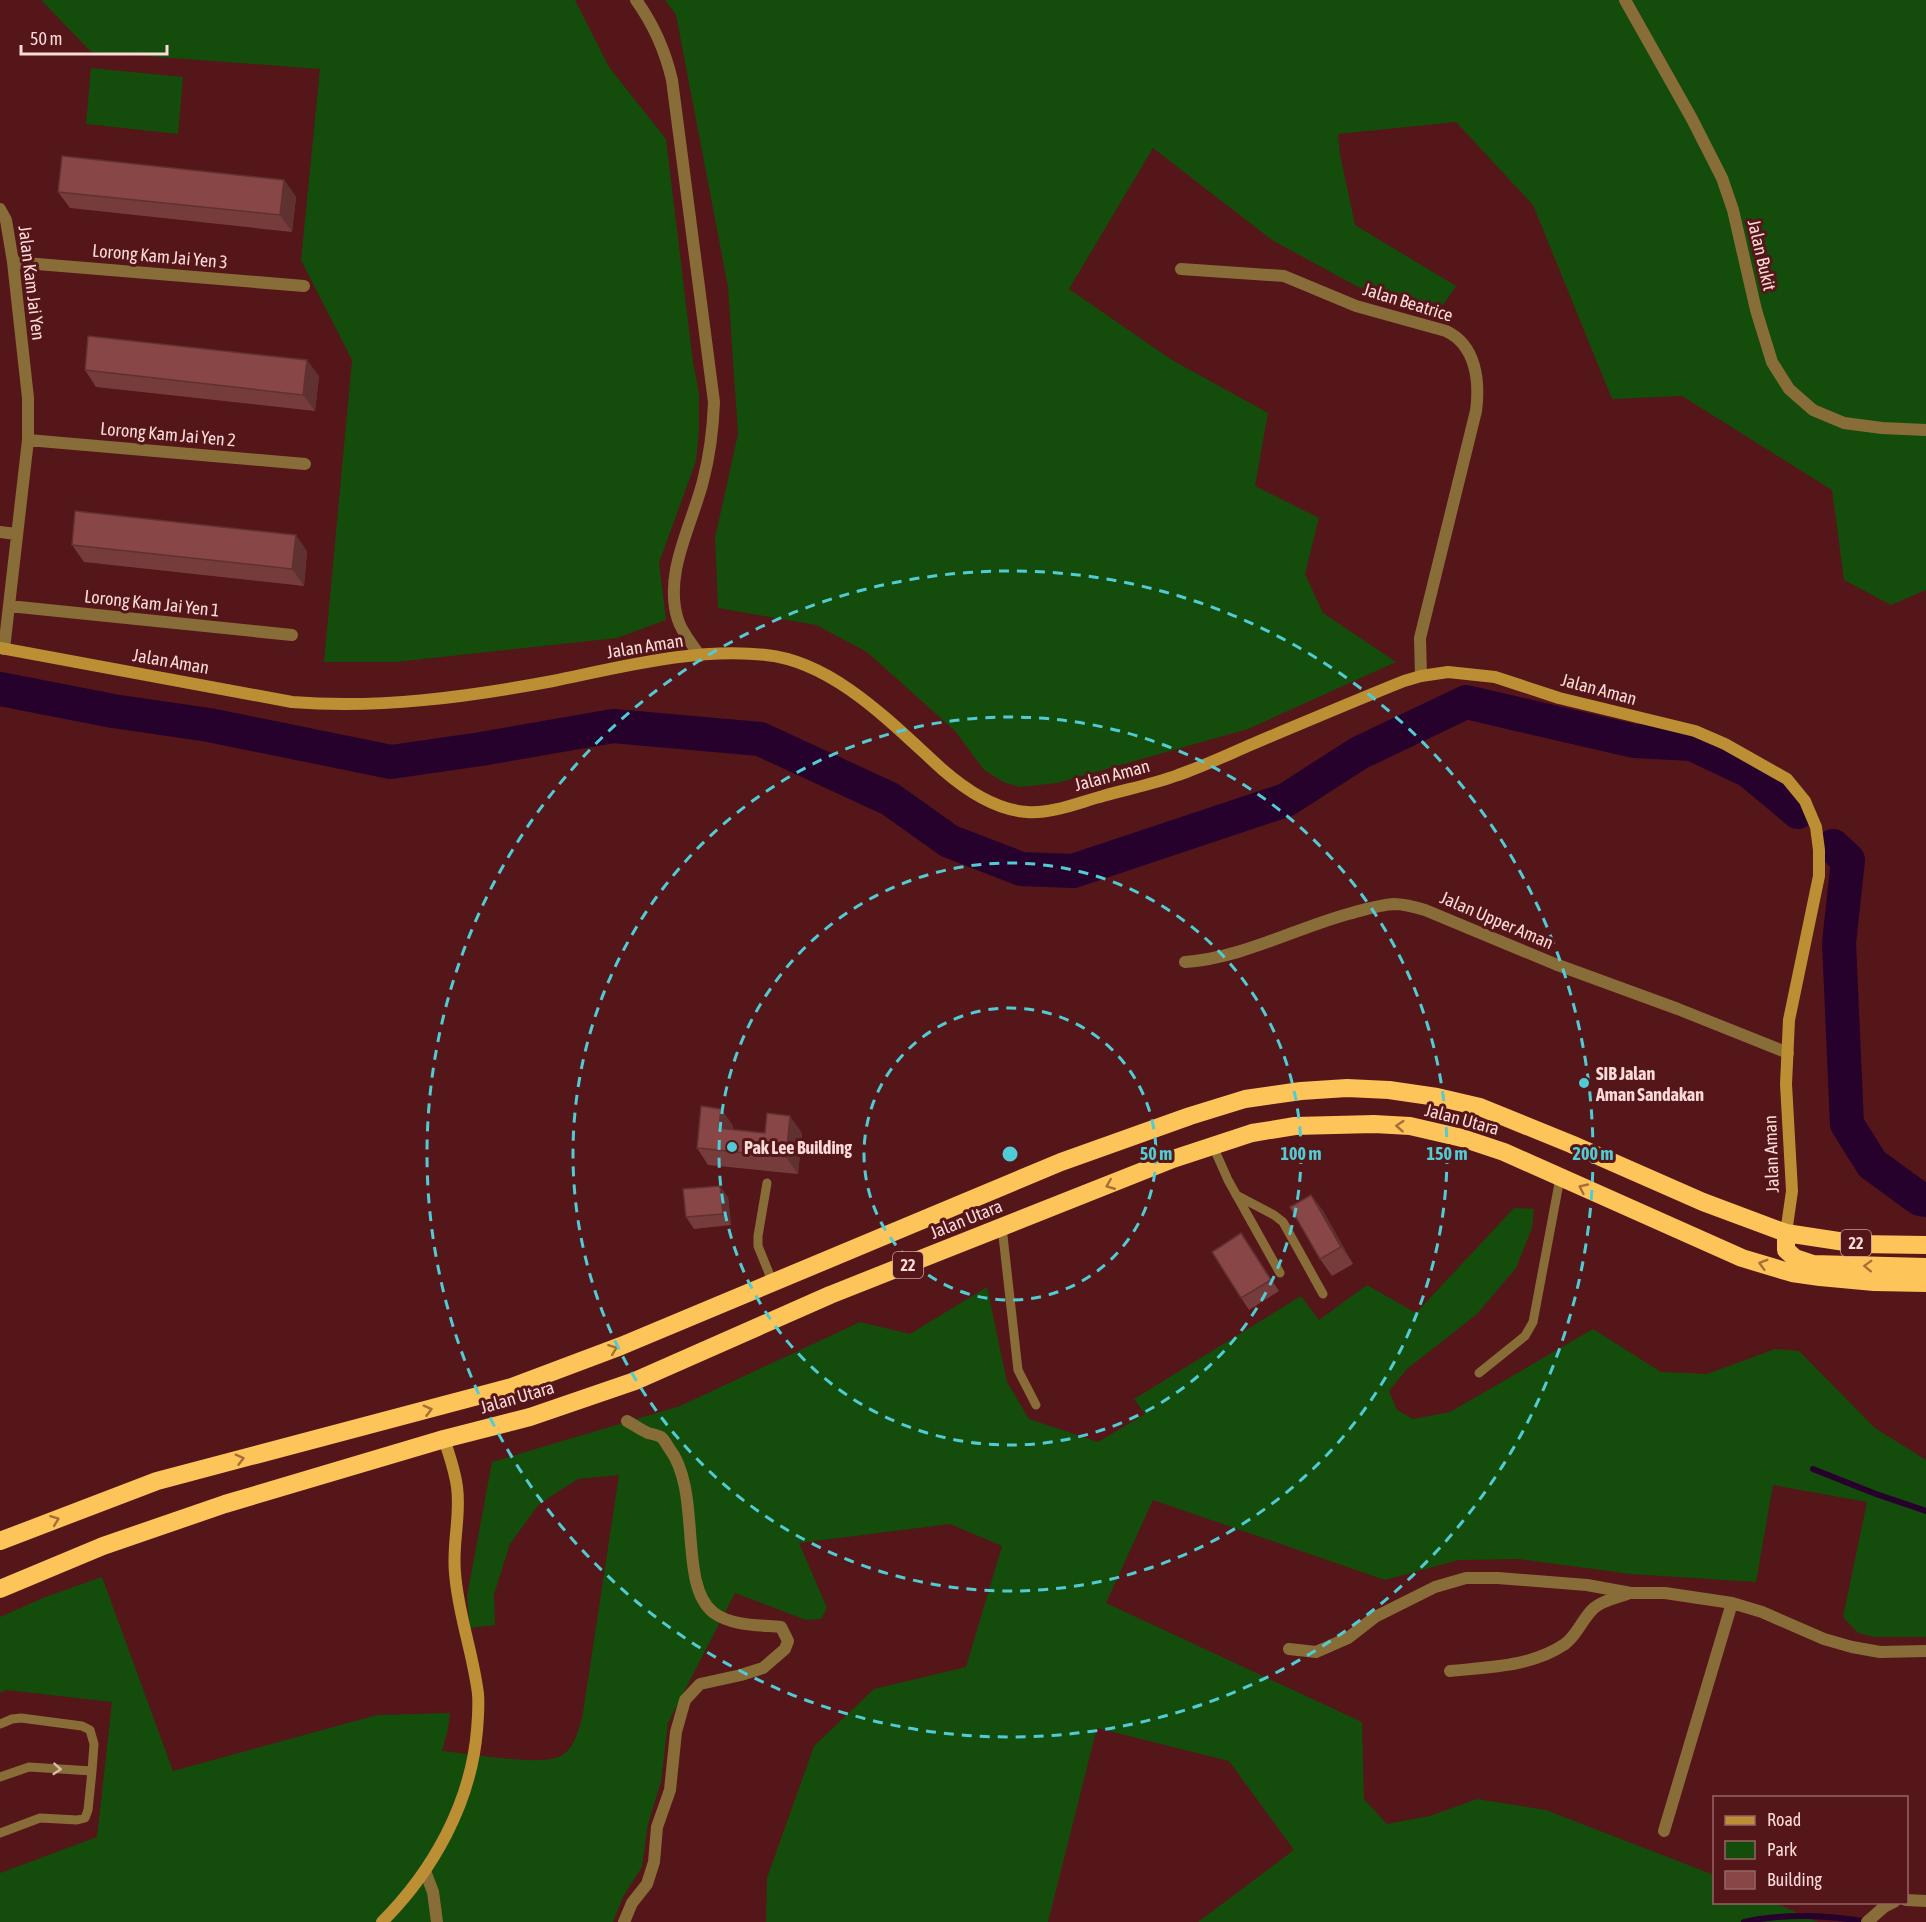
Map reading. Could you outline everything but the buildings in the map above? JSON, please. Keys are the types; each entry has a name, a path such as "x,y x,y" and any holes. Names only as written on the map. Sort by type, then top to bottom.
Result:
{"highway":[{"name":"Jalan Utara","path":"0,1541 157,1481 512,1387 621,1346 1061,1162 1190,1116 1245,1100 1301,1091 1347,1088 1389,1090 1437,1097 1480,1107 1571,1143 1703,1203 1786,1233 1858,1244 1926,1245"},
{"name":"Jalan Utara","path":"0,1589 103,1546 214,1508 444,1438 530,1417 635,1381 830,1295 1212,1144 1252,1133 1294,1126 1374,1124 1410,1126 1461,1138 1504,1152 1742,1258 1801,1274 1852,1280 1926,1283"},
{"path":"1786,1233 1786,1250 1795,1258 1813,1264 1926,1267"}],"street":[{"path":"636,0 647,14 659,38 672,80 714,402 711,448 684,538 675,577 679,622 700,656"},
{"name":"Jalan Bukit","path":"1625,0 1692,119 1722,178 1733,210 1756,310 1772,362 1789,388 1813,410 1844,423 1926,430"},
{"name":"Jalan Kam Jai Yen","path":"0,209 6,220 13,262 28,398 28,440 2,649"},
{"name":"Lorong Kam Jai Yen 3","path":"13,262 304,286"},
{"name":"Jalan Beatrice","path":"1182,269 1284,276 1356,306 1446,331 1458,336 1467,347 1475,368 1479,390 1476,411 1420,638 1421,676"},
{"name":"Lorong Kam Jai Yen 2","path":"28,440 305,464"},
{"path":"0,532 16,534"},
{"name":"Lorong Kam Jai Yen 1","path":"9,606 292,635"},
{"name":"Jalan Aman","path":"2,649 292,702 335,706 400,704 466,696 651,662 700,656 726,653 769,655 807,666 842,684 868,702 949,775 972,792 1012,810 1030,813 1053,810 1177,776 1404,681 1448,672 1495,677 1559,698 1695,731 1725,744 1787,779 1805,801 1816,827 1819,876 1789,1020 1786,1084 1792,1191 1786,1233"},
{"name":"Jalan Upper Aman","path":"1185,962 1205,961 1232,954 1323,921 1358,911 1383,905 1409,905 1555,964 1678,1009 1788,1053"},
{"path":"624,1922 632,1902 647,1884 654,1862 657,1827 670,1790 676,1732 685,1700 700,1684 763,1668 785,1649 788,1641 781,1627 733,1621 716,1614 704,1603 697,1588 694,1573 688,1497 684,1476 674,1454 661,1437 648,1433 627,1421"},
{"path":"382,1922 425,1871 448,1831 468,1781 476,1743 478,1695 462,1625 454,1572 454,1543 458,1514 457,1486 444,1438"},
{"path":"1288,1649 1316,1652 1348,1638 1376,1617 1435,1587 1466,1578 1498,1578 1587,1585 1631,1593 1665,1593 1732,1603 1762,1612 1824,1639 1852,1647 1880,1652 1926,1651"},
{"path":"1450,1671 1525,1662 1538,1658 1573,1637 1595,1607 1608,1600 1631,1593"},
{"path":"1664,1831 1732,1603"},
{"path":"425,1871 433,1892 437,1922"},
{"path":"1908,1900 1926,1901"},
{"path":"1867,1922 1891,1904"}],"lane":[{"path":"1212,1144 1236,1195 1280,1272"},
{"path":"1479,1373 1525,1336 1533,1322 1560,1178"},
{"path":"767,1183 758,1246 773,1282"},
{"path":"1236,1195 1274,1215 1282,1222 1323,1294"},
{"path":"1002,1227 1018,1370 1035,1405"},
{"path":"0,1724 21,1718 82,1726 90,1730 93,1736 92,1771 85,1818 77,1820 40,1818 0,1833"},
{"path":"0,1777 29,1767 92,1771"}],"green space":[{"path":"41,0 575,0 609,67 666,139 693,362 699,393 699,431 696,461 659,563 666,620 617,638 396,662 324,662 352,360 301,260 320,69 91,52"},
{"path":"665,0 1926,0 1926,590 1891,605 1844,580 1832,490 1682,396 1612,399 1533,205 1456,122 1338,134 1355,225 1456,286 1443,305 1358,287 1272,240 1153,148 1069,289 1172,360 1268,413 1255,486 1319,518 1305,574 1323,613 1396,662 1248,729 1057,783 1020,787 1003,782 984,770 955,731 867,652 816,625 718,608 715,538 738,434 728,287 676,15"},
{"path":"91,68 183,77 178,134 86,124"},
{"path":"1514,1208 1534,1209 1532,1228 1516,1268 1477,1314 1407,1369 1389,1391 1397,1410 1413,1419 1450,1412 1593,1329 1661,1372 1707,1374 1775,1349 1799,1351 1875,1428 1926,1460 1926,1637 1874,1637 1858,1633 1843,1617 1867,1502 1773,1485 1756,1582 1631,1574 1519,1559 1459,1560 1385,1580 1153,1500 1106,1603 1362,1722 1364,1799 1387,1824 1430,1816 1477,1799 1546,1810 1713,1875 1713,1904 1777,1904 1818,1922 1198,1922 1294,1850 1229,1761 1097,1728 1048,1922 766,1922 767,1878 814,1746 874,1689 966,1667 1002,1546 950,1524 799,1543 827,1608 821,1619 806,1620 735,1593 668,1723 661,1782 648,1824 642,1867 623,1897 613,1922 0,1922 0,1873 97,1837 112,1702 7,1690 0,1693 0,1617 45,1597 102,1577 173,1771 377,1715 450,1713 442,1751 519,1760 558,1757 571,1746 582,1719 619,1475 578,1479 539,1504 510,1544 494,1594 495,1625 470,1628 467,1596 492,1462 680,1406 860,1322 910,1334 987,1287 1007,1382 1029,1419 1098,1442 1145,1414 1134,1399 1301,1296 1319,1320 1367,1285 1416,1313"}],"waterway":[{"path":"0,689 113,711 209,725 391,762 613,726 760,739 890,799 949,841 1021,869 1073,871 1286,800 1359,753 1466,702 1634,741 1692,744 1749,771 1798,812"},
{"path":"1833,846 1848,860 1839,943 1847,1124 1872,1164 1920,1199 1926,1200"},
{"path":"1813,1469 1926,1511"},
{"path":"1744,1922 1775,1917 1806,1916 1868,1922"}],"place":[{"name":"SIB Jalan Aman Sandakan","path":"1584,1083"},
{"name":"Pak Lee Building","path":"732,1147"}]}
